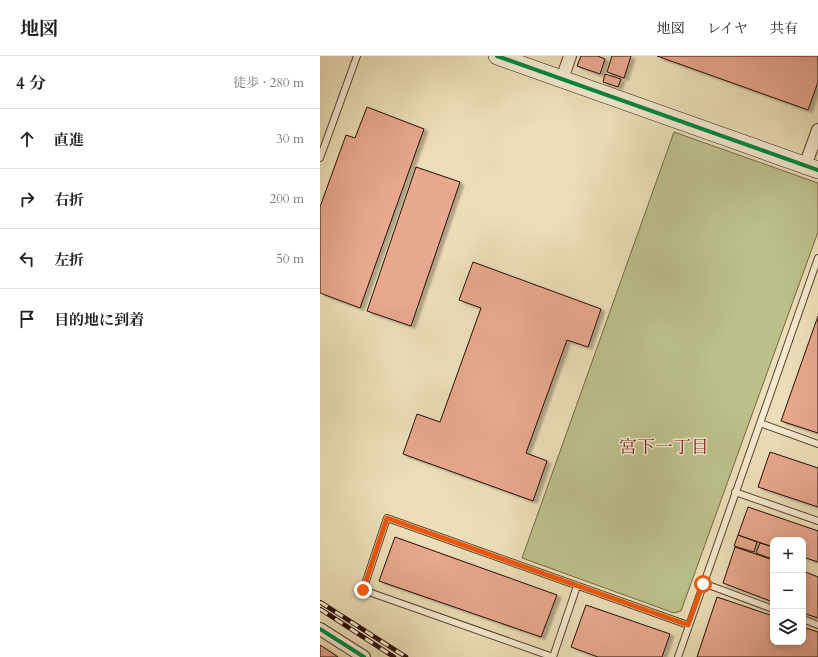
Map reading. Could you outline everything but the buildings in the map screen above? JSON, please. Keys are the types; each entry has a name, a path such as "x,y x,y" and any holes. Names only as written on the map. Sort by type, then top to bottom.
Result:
{"street":[{"path":"497,56 811,168 818,130"},
{"path":"562,79 570,56"},
{"path":"320,629 364,657"}],"lane":[{"path":"320,158 357,56"},
{"path":"678,657 735,492 816,272 818,258"},
{"path":"760,423 818,444"},
{"path":"735,492 818,521"},
{"path":"577,586 553,657 363,590 387,518 688,625"},
{"path":"703,584 770,608"},
{"path":"806,620 818,625"}],"green space":[{"path":"674,132 818,183 818,232 681,611 674,613 522,558"}],"railway":[{"path":"320,602 406,657"},
{"path":"320,609 394,657"}],"cycle path":[{"path":"497,56 818,170"},
{"path":"320,629 364,657"}],"district":[{"name":"宮下一丁目","path":"664,447"}],"route":[{"path":"363,590 387,518 688,625 703,584"}]}
